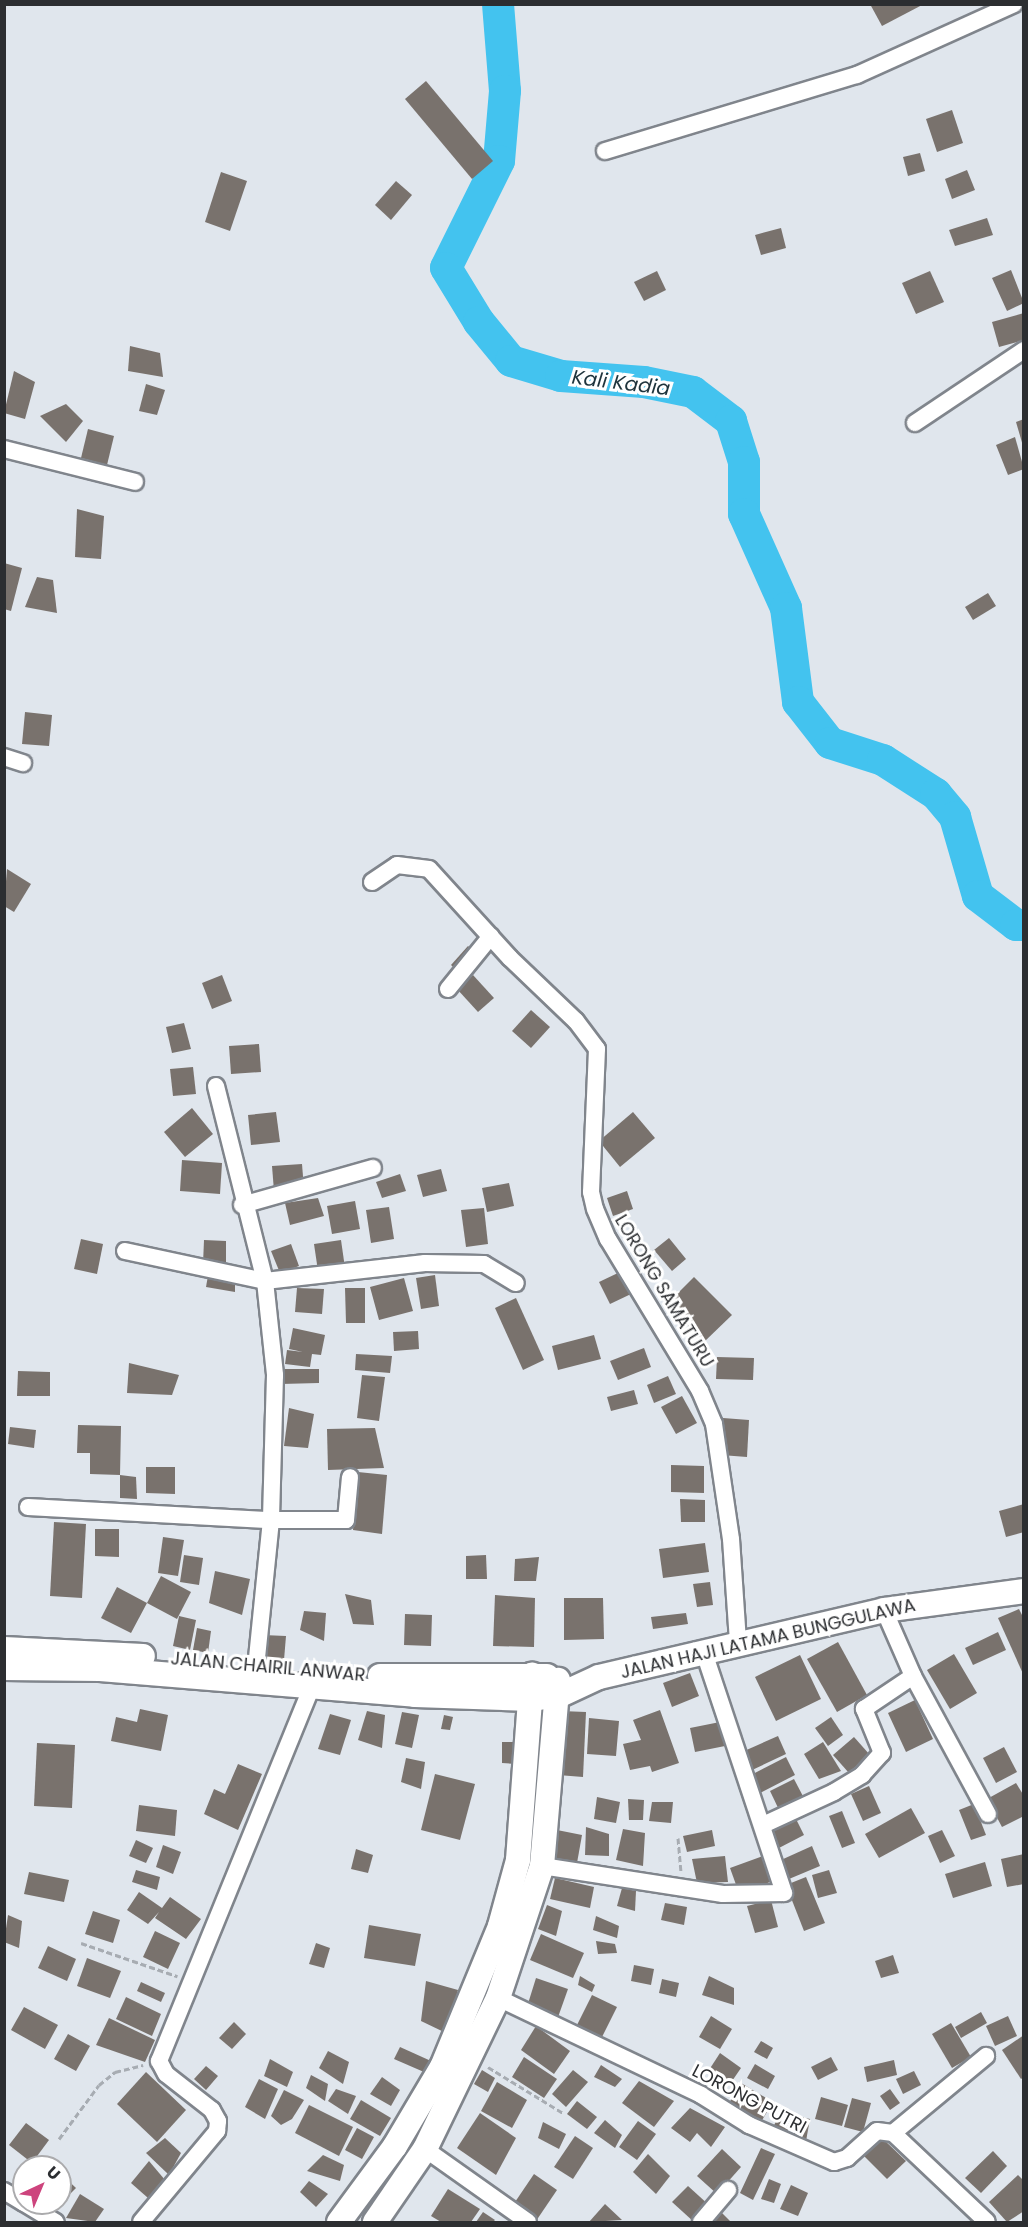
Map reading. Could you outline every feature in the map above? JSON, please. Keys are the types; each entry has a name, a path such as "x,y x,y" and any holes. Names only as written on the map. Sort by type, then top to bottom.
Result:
{"main road":[{"name":"JALAN HAJI LATAMA BUNGGULAWA","path":"585,1681 884,1610 1023,1591"},
{"name":"JALAN CHAIRIL ANWAR","path":"4,1649 109,1653 256,1667 314,1679 531,1700 559,1686 585,1681"},
{"name":"JALAN CHAIRIL ANWAR","path":"4,1668 100,1669 314,1679 429,1679 532,1675 559,1686"},
{"path":"339,2223 395,2146 442,2067 500,1926 518,1860 532,1675"},
{"path":"375,2223 425,2149 472,2056 498,1998 542,1866 559,1686"}],"street":[{"path":"605,151 857,75 1014,4"},
{"path":"915,423 1023,350"},
{"path":"4,449 135,482"},
{"path":"4,757 23,764"},
{"name":"LORONG SAMATURU","path":"372,882 397,865 429,869 491,936 576,1021 597,1049 591,1192 595,1209 618,1257 700,1391 714,1424 731,1539 738,1643"},
{"path":"448,989 491,936"},
{"path":"216,1086 242,1205 265,1281 277,1414 271,1520 256,1667"},
{"path":"242,1205 373,1168"},
{"path":"125,1251 265,1281 425,1263 484,1264 516,1283"},
{"path":"28,1507 271,1520 346,1520 350,1477"},
{"path":"884,1610 913,1676 988,1814"},
{"path":"542,1866 682,1888 768,1897 784,1893 704,1653"},
{"path":"763,1825 834,1792 878,1760 883,1749 864,1709 913,1676"},
{"path":"141,2223 207,2149 218,2121 166,2074 159,2061 314,1679"},
{"name":"LORONG PUTRI","path":"498,1998 701,2096 748,2125 834,2162 847,2158 877,2131 893,2133"},
{"path":"986,2056 893,2133 987,2223"},
{"path":"425,2149 528,2223"},
{"path":"700,2223 728,2190"},
{"path":"43,2215 56,2223"}],"path":[{"path":"678,1838 682,1888"},
{"path":"81,1943 190,1980"},
{"path":"472,2056 564,2113"},
{"path":"59,2139 99,2085 115,2072 159,2061"}],"building":[{"path":"870,4 924,4 882,26"},
{"path":"426,81 493,161 472,179 405,99"},
{"path":"952,110 963,143 937,152 926,119"},
{"path":"920,153 925,171 908,176 903,157"},
{"path":"967,170 975,190 952,199 945,179"},
{"path":"221,172 247,181 230,231 205,222"},
{"path":"396,181 412,195 391,220 375,205"},
{"path":"987,218 993,235 955,246 949,230"},
{"path":"781,228 786,248 761,255 755,235"},
{"path":"1011,270 1024,303 1007,311 992,278"},
{"path":"657,271 666,290 644,301 634,282"},
{"path":"930,271 944,302 916,314 902,283"},
{"path":"1024,313 1024,340 999,347 992,322"},
{"path":"130,346 160,353 163,377 128,371"},
{"path":"14,371 35,382 25,419 4,413"},
{"path":"146,384 165,390 157,415 139,411"},
{"path":"66,404 83,421 66,442 40,416"},
{"path":"1024,419 1024,445 1023,446 1016,422"},
{"path":"88,429 114,436 107,465 81,458"},
{"path":"1015,437 1024,469 1008,475 996,445"},
{"path":"77,509 104,516 101,559 75,557"},
{"path":"4,563 22,568 11,611 4,609"},
{"path":"37,577 53,580 57,613 25,607"},
{"path":"988,593 996,606 973,620 965,607"},
{"path":"25,712 52,715 49,746 22,744"},
{"path":"7,869 31,884 14,912 4,906"},
{"path":"468,946 482,959 464,977 451,965"},
{"path":"222,975 232,1001 212,1009 202,983"},
{"path":"473,975 494,998 478,1012 457,989"},
{"path":"531,1010 550,1027 531,1048 512,1031"},
{"path":"184,1023 191,1049 172,1053 166,1027"},
{"path":"259,1044 261,1072 231,1074 229,1046"},
{"path":"193,1067 196,1094 173,1096 170,1069"},
{"path":"192,1108 213,1134 185,1157 164,1132"},
{"path":"276,1112 280,1142 251,1145 248,1115"},
{"path":"633,1112 655,1138 620,1167 599,1141"},
{"path":"182,1160 222,1163 220,1194 180,1191"},
{"path":"302,1164 304,1189 274,1191 272,1166"},
{"path":"441,1169 447,1191 423,1197 417,1175"},
{"path":"400,1174 406,1191 382,1198 376,1182"},
{"path":"509,1183 514,1206 487,1212 482,1188"},
{"path":"627,1191 633,1209 613,1216 607,1198"},
{"path":"318,1198 324,1216 290,1225 285,1203"},
{"path":"355,1201 360,1229 332,1234 327,1206"},
{"path":"389,1207 394,1239 371,1243 366,1210"},
{"path":"484,1208 488,1244 466,1247 461,1210"},
{"path":"669,1238 686,1259 672,1271 654,1250"},
{"path":"81,1239 103,1244 97,1274 74,1269"},
{"path":"204,1240 226,1241 226,1264 203,1264"},
{"path":"341,1240 345,1268 318,1271 314,1244"},
{"path":"291,1244 299,1266 280,1273 271,1251"},
{"path":"209,1270 235,1278 235,1292 206,1287"},
{"path":"620,1272 631,1294 610,1304 599,1282"},
{"path":"435,1275 439,1306 421,1309 416,1278"},
{"path":"694,1277 732,1315 704,1342 667,1304"},
{"path":"404,1278 413,1311 379,1320 370,1287"},
{"path":"297,1288 324,1289 322,1314 295,1312"},
{"path":"345,1288 365,1288 365,1323 346,1323"},
{"path":"516,1298 544,1360 523,1370 495,1308"},
{"path":"293,1328 325,1335 321,1355 312,1354 310,1367 285,1364 287,1350 303,1352 289,1349"},
{"path":"418,1331 419,1349 394,1351 393,1332"},
{"path":"594,1335 601,1359 558,1370 552,1346"},
{"path":"644,1348 651,1367 618,1380 610,1361"},
{"path":"356,1354 392,1356 390,1373 355,1370"},
{"path":"717,1357 754,1358 753,1380 716,1379"},
{"path":"129,1363 179,1375 172,1395 127,1393"},
{"path":"280,1369 319,1369 319,1383 281,1384"},
{"path":"18,1371 50,1372 50,1396 17,1396"},
{"path":"362,1375 385,1377 379,1421 357,1418"},
{"path":"668,1376 676,1394 654,1403 647,1385"},
{"path":"634,1390 638,1404 611,1411 607,1397"},
{"path":"682,1396 697,1423 676,1434 661,1407"},
{"path":"289,1408 314,1414 308,1448 284,1446"},
{"path":"723,1418 749,1420 747,1457 721,1455"},
{"path":"78,1425 121,1426 120,1475 90,1474 90,1453 77,1453"},
{"path":"10,1427 36,1430 34,1448 8,1444"},
{"path":"375,1428 384,1468 328,1470 327,1429"},
{"path":"671,1465 704,1466 704,1493 671,1492"},
{"path":"146,1467 175,1467 175,1494 146,1493"},
{"path":"358,1472 387,1475 382,1534 353,1530"},
{"path":"120,1475 136,1477 137,1499 120,1498"},
{"path":"680,1499 705,1500 705,1522 681,1522"},
{"path":"1024,1504 1024,1532 1006,1537 999,1511"},
{"path":"54,1522 86,1524 82,1598 50,1596"},
{"path":"95,1529 119,1529 119,1557 95,1556"},
{"path":"163,1537 184,1540 178,1576 158,1573"},
{"path":"705,1543 709,1572 663,1578 659,1549"},
{"path":"184,1555 203,1558 199,1585 180,1582"},
{"path":"486,1555 487,1579 466,1579 466,1556"},
{"path":"539,1557 536,1581 514,1581 515,1559"},
{"path":"215,1571 250,1579 242,1615 209,1603"},
{"path":"161,1576 191,1592 177,1619 147,1603"},
{"path":"710,1582 713,1605 697,1607 693,1584"},
{"path":"117,1587 147,1603 131,1633 101,1618"},
{"path":"345,1594 371,1600 374,1625 353,1624"},
{"path":"495,1595 535,1598 534,1647 493,1646"},
{"path":"564,1598 603,1598 604,1639 564,1640"},
{"path":"1019,1609 1024,1619 1024,1676 998,1618"},
{"path":"304,1611 326,1613 324,1641 300,1630"},
{"path":"686,1613 688,1624 653,1629 651,1617"},
{"path":"405,1614 432,1615 431,1646 404,1645"},
{"path":"179,1616 196,1620 190,1650 173,1646"},
{"path":"197,1628 211,1631 208,1653 193,1650"},
{"path":"998,1632 1006,1650 973,1665 965,1648"},
{"path":"263,1635 286,1636 284,1660 262,1658"},
{"path":"838,1642 867,1695 837,1712 807,1659"},
{"path":"954,1654 977,1693 950,1709 927,1670"},
{"path":"800,1655 821,1699 776,1721 755,1677"},
{"path":"690,1673 699,1696 672,1707 663,1683"},
{"path":"915,1700 933,1739 906,1752 888,1713"},
{"path":"140,1709 168,1715 161,1751 111,1741 116,1717 137,1722"},
{"path":"660,1710 679,1763 652,1772 650,1766 630,1770 623,1744 641,1740 633,1720"},
{"path":"367,1711 385,1715 382,1748 358,1740"},
{"path":"561,1711 586,1712 583,1777 558,1775"},
{"path":"402,1712 419,1715 412,1748 395,1744"},
{"path":"330,1714 351,1720 340,1755 318,1749"},
{"path":"444,1715 453,1717 450,1730 441,1729"},
{"path":"831,1717 843,1735 828,1746 815,1728"},
{"path":"589,1718 619,1721 616,1756 587,1754"},
{"path":"720,1722 725,1746 695,1752 690,1728"},
{"path":"778,1736 786,1754 750,1771 742,1752"},
{"path":"854,1737 870,1755 849,1773 833,1755"},
{"path":"502,1742 517,1742 516,1764 502,1763"},
{"path":"823,1742 841,1771 819,1779 804,1754"},
{"path":"37,1743 75,1745 72,1808 34,1806"},
{"path":"1004,1747 1017,1772 996,1783 983,1758"},
{"path":"786,1757 795,1775 760,1793 751,1775"},
{"path":"406,1758 425,1762 421,1789 401,1782"},
{"path":"238,1764 262,1774 238,1830 204,1814 214,1789 225,1794"},
{"path":"435,1774 475,1784 460,1840 421,1830"},
{"path":"794,1779 806,1802 781,1814 770,1791"},
{"path":"1016,1783 1024,1796 1024,1816 1002,1827 987,1799"},
{"path":"869,1786 881,1813 863,1821 851,1794"},
{"path":"597,1797 620,1802 616,1823 594,1819"},
{"path":"628,1799 644,1800 643,1820 629,1820"},
{"path":"652,1802 673,1802 671,1823 649,1821"},
{"path":"974,1804 986,1835 971,1840 959,1810"},
{"path":"139,1805 177,1810 175,1836 136,1831"},
{"path":"911,1808 925,1833 879,1858 865,1834"},
{"path":"842,1811 855,1843 842,1848 829,1816"},
{"path":"796,1819 804,1835 777,1849 769,1833"},
{"path":"586,1827 609,1834 609,1856 585,1855"},
{"path":"623,1829 645,1833 643,1866 616,1860"},
{"path":"557,1830 582,1835 577,1863 552,1859"},
{"path":"712,1830 715,1846 687,1852 683,1836"},
{"path":"942,1830 955,1856 940,1863 928,1836"},
{"path":"136,1840 153,1848 146,1863 129,1856"},
{"path":"163,1845 181,1852 173,1874 156,1867"},
{"path":"812,1846 820,1866 789,1879 781,1860"},
{"path":"356,1849 373,1855 368,1873 351,1869"},
{"path":"1024,1854 1024,1884 1007,1887 1001,1859"},
{"path":"725,1856 728,1882 697,1883 692,1859"},
{"path":"763,1856 773,1881 739,1893 730,1868"},
{"path":"985,1862 992,1886 953,1898 945,1874"},
{"path":"136,1870 160,1877 157,1890 132,1882"},
{"path":"829,1870 837,1893 818,1898 812,1875"},
{"path":"29,1872 69,1880 64,1902 24,1894"},
{"path":"806,1877 825,1923 804,1931 786,1885"},
{"path":"555,1878 594,1887 590,1908 550,1899"},
{"path":"622,1888 636,1891 635,1911 617,1906"},
{"path":"139,1892 162,1908 170,1897 201,1919 186,1939 155,1918 159,1912 148,1924 127,1910"},
{"path":"771,1900 778,1927 755,1933 747,1906"},
{"path":"665,1903 687,1907 684,1925 661,1920"},
{"path":"547,1905 562,1911 556,1936 538,1929"},
{"path":"93,1911 120,1920 113,1943 85,1934"},
{"path":"8,1915 22,1921 19,1948 4,1942"},
{"path":"596,1916 619,1926 617,1938 593,1930"},
{"path":"369,1925 421,1934 415,1966 364,1958"},
{"path":"155,1931 180,1943 168,1969 143,1957"},
{"path":"541,1934 584,1953 573,1978 530,1960"},
{"path":"596,1941 615,1944 617,1953 598,1954"},
{"path":"316,1943 330,1948 324,1968 309,1964"},
{"path":"48,1946 76,1959 67,1981 38,1968"},
{"path":"893,1955 899,1973 881,1978 875,1961"},
{"path":"87,1958 121,1971 110,1998 77,1986"},
{"path":"634,1965 654,1969 651,1985 631,1981"},
{"path":"580,1976 595,1985 592,1992 578,1985"},
{"path":"709,1976 734,1988 734,2005 702,1995"},
{"path":"536,1978 568,1989 557,2020 526,2010"},
{"path":"662,1979 679,1983 676,1997 659,1993"},
{"path":"426,1981 458,1990 446,2033 421,2021"},
{"path":"141,1982 165,1993 161,2002 137,1991"},
{"path":"592,1995 617,2007 600,2041 575,2029"},
{"path":"126,1997 161,2014 152,2036 116,2019"},
{"path":"24,2007 58,2025 45,2049 11,2030"},
{"path":"981,2012 987,2023 961,2038 955,2027"},
{"path":"711,2016 732,2029 720,2049 699,2037"},
{"path":"1008,2016 1017,2036 995,2046 986,2026"},
{"path":"109,2018 155,2040 145,2062 96,2045"},
{"path":"234,2022 246,2034 232,2049 219,2038"},
{"path":"951,2023 971,2057 952,2068 932,2034"},
{"path":"536,2026 570,2051 554,2074 521,2050"},
{"path":"68,2034 90,2046 76,2071 54,2059"},
{"path":"1024,2035 1024,2077 1021,2079 1002,2050"},
{"path":"761,2041 773,2048 767,2059 754,2052"},
{"path":"400,2047 431,2061 424,2072 394,2059"},
{"path":"328,2051 349,2062 343,2084 319,2068"},
{"path":"720,2053 741,2068 730,2084 709,2070"},
{"path":"524,2057 557,2079 544,2098 512,2077"},
{"path":"831,2057 838,2070 818,2080 811,2067"},
{"path":"270,2059 293,2072 287,2087 264,2076"},
{"path":"894,2060 897,2075 867,2082 864,2067"},
{"path":"755,2064 775,2076 768,2089 747,2078"},
{"path":"601,2065 622,2079 615,2087 594,2077"},
{"path":"206,2066 218,2076 206,2090 194,2079"},
{"path":"482,2070 495,2078 488,2092 474,2084"},
{"path":"573,2070 588,2082 566,2107 552,2094"},
{"path":"914,2071 921,2085 903,2094 896,2079"},
{"path":"146,2072 186,2110 157,2142 117,2104"},
{"path":"311,2075 328,2084 325,2101 306,2088"},
{"path":"382,2077 400,2090 391,2106 370,2094"},
{"path":"259,2079 278,2089 265,2119 245,2107"},
{"path":"639,2081 674,2101 654,2127 622,2103"},
{"path":"497,2082 527,2100 512,2128 481,2111"},
{"path":"741,2083 773,2102 761,2122 729,2103"},
{"path":"336,2089 356,2096 348,2114 328,2101"},
{"path":"890,2089 900,2103 890,2110 880,2096"},
{"path":"284,2090 304,2100 292,2119 281,2125 271,2116"},
{"path":"821,2097 848,2105 842,2126 815,2119"},
{"path":"852,2098 871,2103 863,2132 844,2127"},
{"path":"361,2100 391,2118 380,2136 350,2119"},
{"path":"577,2101 597,2117 587,2129 567,2114"},
{"path":"309,2105 353,2127 339,2156 295,2133"},
{"path":"690,2108 725,2127 711,2147 697,2133 690,2142 671,2128"},
{"path":"480,2113 516,2138 496,2175 457,2148"},
{"path":"780,2114 793,2120 785,2136 772,2129"},
{"path":"797,2116 810,2119 806,2141 793,2138"},
{"path":"605,2120 622,2135 615,2148 594,2133"},
{"path":"638,2121 656,2134 637,2160 619,2147"},
{"path":"543,2122 566,2134 559,2149 538,2138"},
{"path":"26,2123 49,2140 38,2155 22,2155 9,2145"},
{"path":"357,2128 374,2137 362,2159 345,2150"},
{"path":"575,2136 593,2148 573,2179 554,2167"},
{"path":"880,2136 906,2161 887,2179 862,2154"},
{"path":"165,2138 181,2153 169,2175 146,2153"},
{"path":"761,2148 775,2154 753,2200 740,2193"},
{"path":"722,2149 741,2167 717,2194 697,2176"},
{"path":"993,2151 1007,2166 981,2193 965,2178"},
{"path":"648,2154 670,2176 656,2194 633,2172"},
{"path":"323,2155 344,2165 340,2181 307,2171"},
{"path":"149,2161 165,2180 148,2198 131,2183"},
{"path":"534,2174 557,2190 536,2221 513,2205"},
{"path":"1018,2175 1024,2181 1024,2211 1007,2222 989,2202"},
{"path":"769,2179 781,2184 774,2203 761,2199"},
{"path":"309,2181 328,2194 316,2207 300,2192"},
{"path":"791,2185 808,2193 798,2216 780,2209"},
{"path":"688,2186 710,2206 694,2222 672,2202"},
{"path":"448,2189 480,2209 471,2222 441,2222 431,2216"},
{"path":"80,2194 104,2209 95,2222 66,2218 68,2215 72,2215 72,2208"},
{"path":"605,2204 622,2220 589,2222"},
{"path":"720,2211 731,2222 709,2222"},
{"path":"483,2212 495,2220 476,2222"}],"waterway":[{"name":"Kali Kadia","path":"498,4 505,91 499,161 446,268 479,322 511,361 561,376 644,382 693,392 731,421 744,462 744,514 786,608 798,702 830,743 883,760 936,794 955,817 978,896 1016,925 1024,925"}]}
